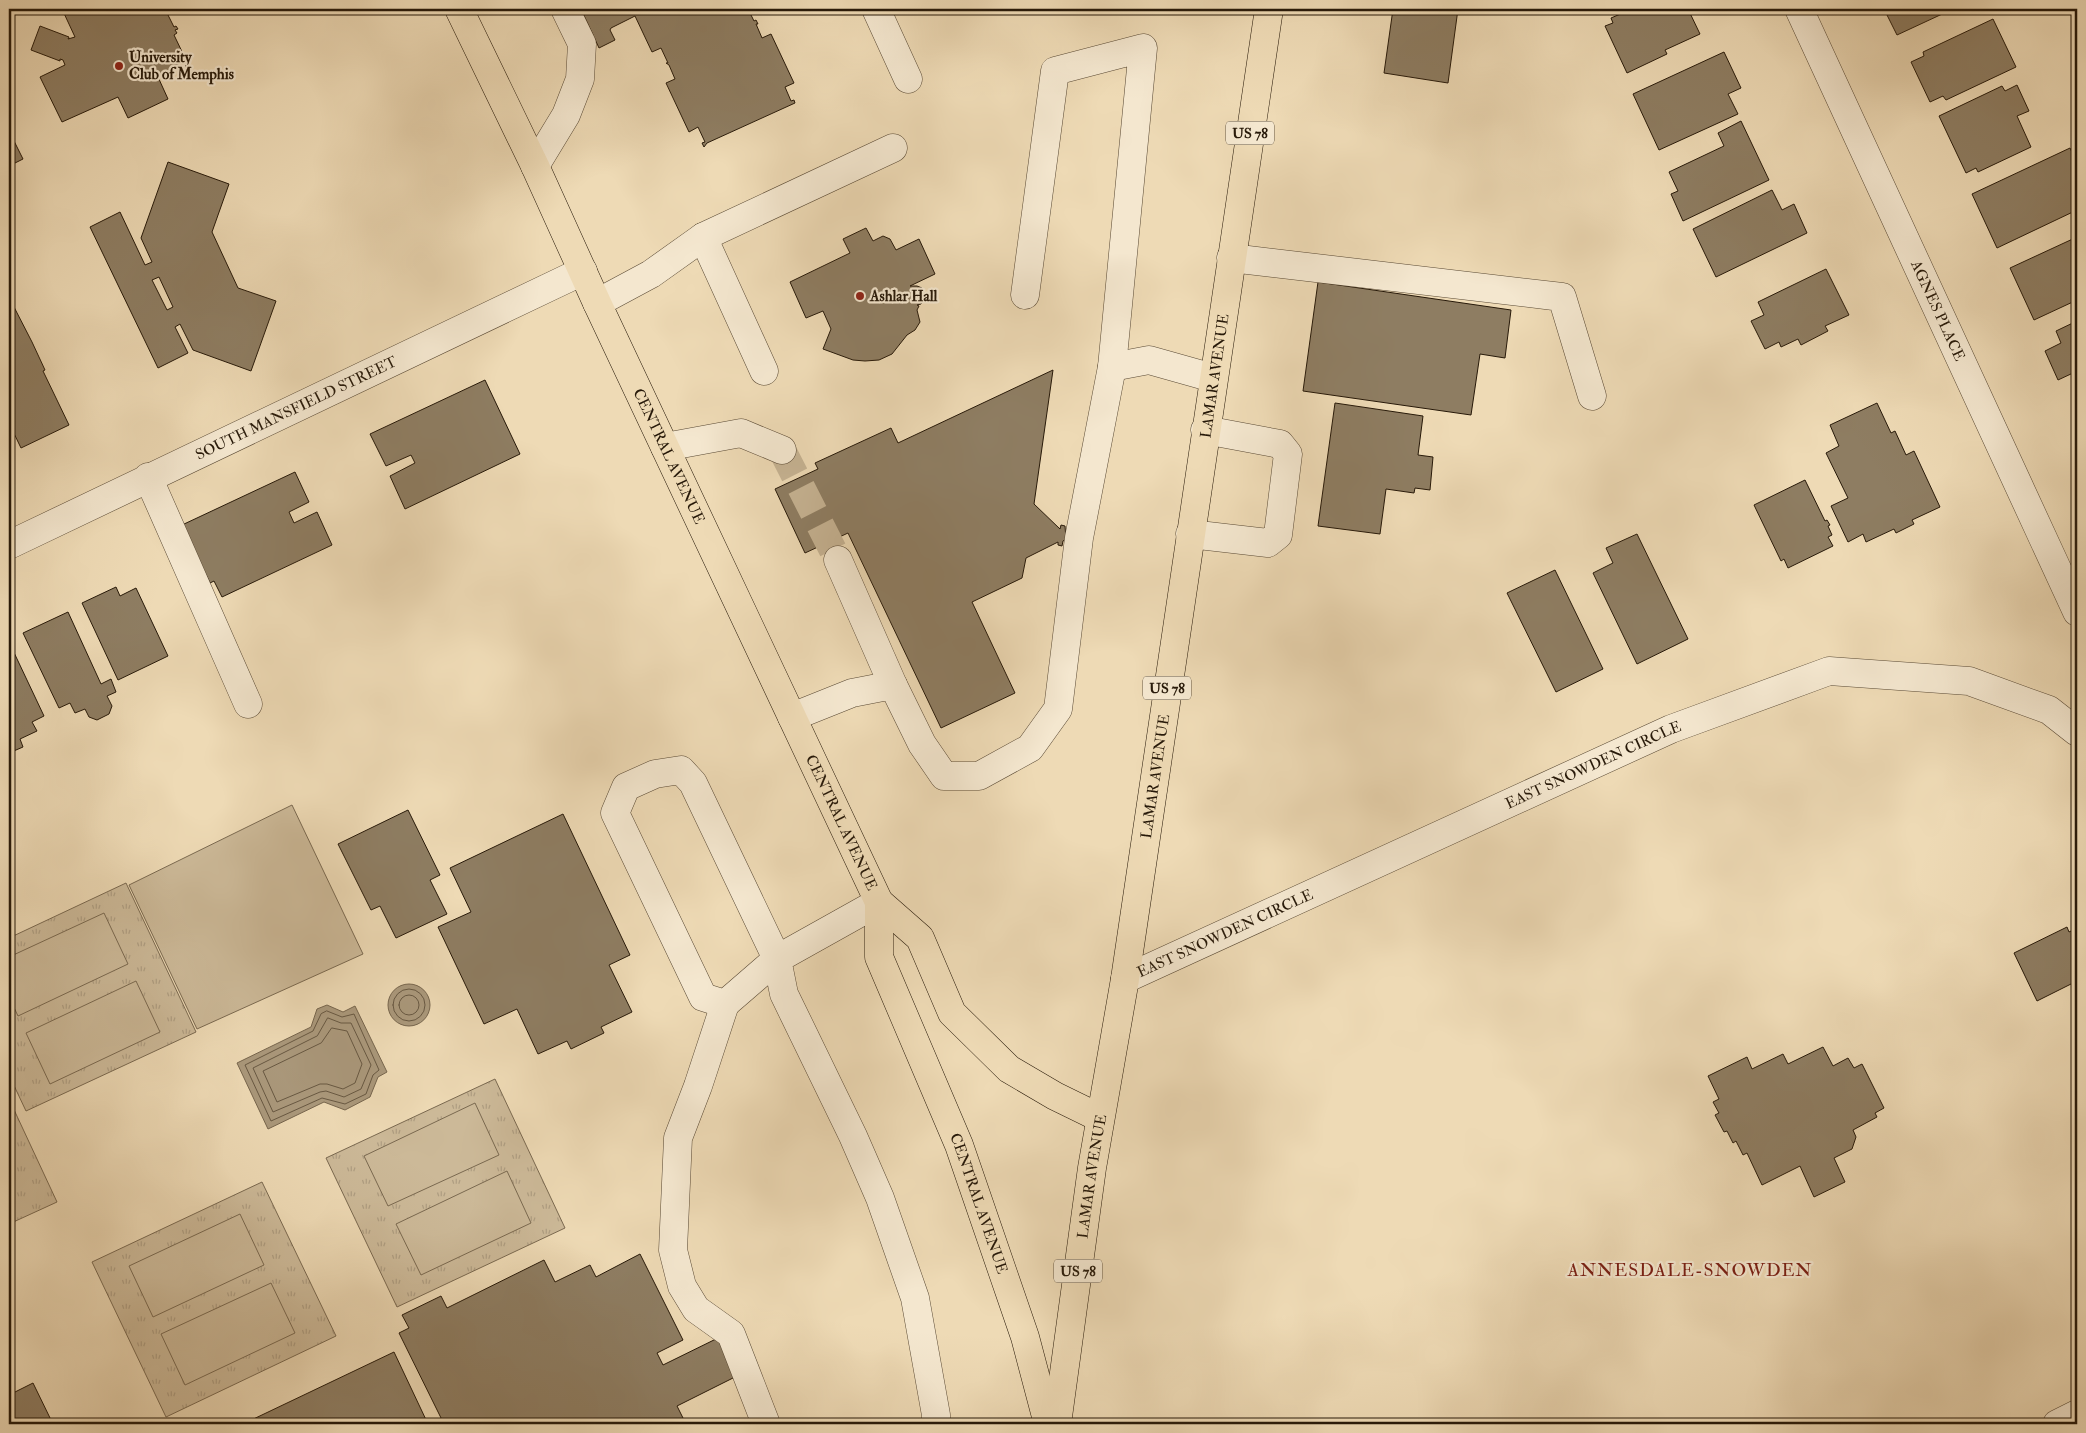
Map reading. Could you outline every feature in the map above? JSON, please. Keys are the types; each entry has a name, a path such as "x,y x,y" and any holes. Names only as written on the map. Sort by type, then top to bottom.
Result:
{"main road":[{"name":"CENTRAL AVENUE","path":"459,9 535,166 665,448 879,902 920,938 952,1013 1009,1069 1055,1096 1100,1118"},
{"name":"LAMAR AVENUE","path":"1058,1424 1100,1118 1125,979 1269,9"},
{"name":"CENTRAL AVENUE","path":"879,902 879,957 959,1145 1025,1337 1048,1424"}],"street":[{"path":"535,166 566,115 580,79 582,44 565,9"},
{"path":"876,9 908,79"},
{"name":"AGNES PLACE","path":"1799,9 2077,612"},
{"path":"838,560 922,744 944,776 979,776 1030,748 1058,709 1079,538 1112,367 1143,48 1055,71 1025,295"},
{"path":"597,302 651,274 704,237 893,148"},
{"path":"704,237 764,371"},
{"path":"1231,258 1562,297 1592,396"},
{"name":"SOUTH MANSFIELD STREET","path":"9,545 583,271"},
{"path":"1112,367 1148,360 1213,378"},
{"path":"1190,534 1268,543 1278,535 1288,454 1280,444 1205,430"},
{"path":"665,448 741,432 782,450"},
{"path":"148,477 248,704"},
{"name":"EAST SNOWDEN CIRCLE","path":"1125,979 1671,729 1829,671 1969,681 2049,710 2077,732"},
{"path":"792,717 852,693 893,684"},
{"path":"724,1004 703,997 615,812 626,787 655,774 681,770 693,783 777,959 784,994 853,1136 880,1198 915,1298 936,1424"},
{"path":"766,1424 731,1334 696,1309 682,1286 673,1250 678,1138 698,1086 724,1004 777,959 879,902"},
{"path":"2057,1424 2077,1414"}],"green space":[{"path":"292,805 363,954 197,1029 129,885"},
{"path":"126,883 196,1032 26,1111 9,1075 9,938"},
{"path":"104,913 128,964 18,1016 9,997 9,957"},
{"path":"136,981 160,1032 50,1084 26,1033"},
{"path":"495,1079 565,1228 397,1307 326,1158"},
{"path":"9,1099 57,1202 9,1224"},
{"path":"475,1103 499,1155 388,1206 364,1156"},
{"path":"507,1171 531,1223 421,1275 396,1224"},
{"path":"262,1182 336,1336 166,1417 92,1262"},
{"path":"240,1214 264,1265 153,1317 129,1266"},
{"path":"271,1283 295,1333 185,1385 161,1334"}],"water":[{"path":"405,984 413,984 424,990 430,1005 424,1020 413,1026 405,1026 394,1020 388,1009 388,1001 394,990"},
{"path":"327,1005 343,1012 355,1006 387,1072 378,1077 370,1097 345,1110 324,1102 268,1129 237,1063 311,1027 317,1009"}],"building":[{"name":"University Club of Memphis","path":"62,9 165,9 174,27 176,26 178,29 175,30 177,33 174,35 186,60 172,67 174,70 158,77 168,99 128,118 118,97 62,122 40,77 65,65 63,60 60,59 60,61 31,50 40,26 69,37 68,39 75,37"},
{"path":"581,9 601,9 604,12 611,9 748,9 754,21 756,20 758,24 756,24 762,38 771,34 794,83 785,87 791,101 794,100 795,103 707,143 704,147 702,143 705,142 698,127 689,132 666,83 675,79 669,65 666,63 668,63 661,48 652,52 635,16 611,28 610,30 615,40 599,48"},
{"path":"1393,9 1458,9 1448,83 1384,73"},
{"path":"1632,9 1688,9 1700,34 1665,50 1667,54 1627,73 1605,26 1613,23 1611,18"},
{"path":"1884,9 1953,9 1897,35"},
{"path":"1993,19 2016,67 1946,100 1943,96 1930,102 1911,62 1924,56 1923,52"},
{"path":"1724,52 1741,88 1728,94 1738,114 1659,150 1633,94"},
{"path":"2017,85 2029,111 2017,116 2031,147 1978,172 1976,168 1966,173 1939,116 2002,86 2005,91"},
{"path":"1741,121 1769,180 1683,221 1671,194 1678,191 1669,172 1724,146 1718,133"},
{"path":"9,131 23,159 9,166"},
{"path":"2070,148 2077,163 2077,210 1997,248 1972,194"},
{"path":"168,162 229,184 212,232 238,288 276,301 251,371 193,350 180,324 175,327 188,353 158,368 90,227 120,212 145,265 152,262 141,238","holes":["159,277 173,307 167,310 152,280"]},
{"path":"1772,190 1782,210 1794,204 1807,233 1716,277 1693,229"},
{"name":"Ashlar Hall","path":"866,228 873,241 883,236 890,239 896,250 919,239 935,274 910,286 922,288 924,292 924,300 921,304 917,305 919,306 917,310 920,322 915,330 907,335 892,354 879,360 865,361 853,360 823,349 831,329 823,311 806,318 790,282 850,253 843,239"},
{"path":"2077,237 2077,300 2034,320 2010,268"},
{"path":"1826,269 1849,315 1825,326 1828,331 1801,345 1798,339 1781,347 1779,342 1765,349 1751,321 1764,315 1758,302"},
{"path":"1318,282 1511,310 1505,358 1480,354 1471,415 1303,391"},
{"path":"14,307 32,342 45,370 43,371 69,425 21,448 9,423 9,310"},
{"path":"2077,321 2077,380 2073,373 2058,380 2045,351 2061,343 2056,331"},
{"path":"1053,370 1034,504 1060,529 1061,525 1065,526 1066,539 1063,541 1062,546 1058,545 1058,542 1026,558 1022,578 972,602 1015,693 941,728 848,533 805,553 775,489 818,469 815,463 891,428 898,443"},
{"path":"485,380 520,454 405,509 390,476 415,463 411,455 386,466 370,434"},
{"path":"1335,403 1423,416 1418,455 1433,457 1430,490 1415,488 1414,493 1386,489 1380,534 1318,526"},
{"path":"1877,403 1891,433 1895,431 1906,455 1914,451 1940,507 1912,520 1914,524 1896,533 1894,529 1866,542 1863,534 1848,542 1831,506 1848,498 1826,453 1839,446 1830,425"},
{"path":"295,472 309,502 289,512 294,523 317,512 332,545 222,597 214,581 210,583 182,525"},
{"path":"1805,480 1825,521 1827,520 1830,525 1828,526 1832,535 1828,537 1833,546 1788,568 1784,559 1781,561 1754,505"},
{"path":"1637,534 1688,639 1637,664 1593,573 1613,563 1606,548"},
{"path":"1555,570 1603,669 1556,692 1507,593"},
{"path":"116,587 120,596 136,588 168,656 118,680 82,603"},
{"path":"68,612 101,684 111,679 116,692 107,696 112,706 109,714 97,720 89,717 85,709 75,713 70,703 59,708 23,633"},
{"path":"9,642 44,716 32,722 37,731 20,739 23,747 9,753"},
{"path":"408,810 440,875 430,880 447,914 396,938 380,906 371,910 338,844"},
{"path":"563,814 630,955 609,965 632,1012 601,1027 604,1033 571,1049 567,1041 538,1054 517,1009 484,1024 438,927 471,912 450,868"},
{"path":"2067,927 2069,932 2077,928 2077,981 2037,1001 2014,953"},
{"path":"1823,1047 1833,1066 1848,1058 1854,1068 1862,1064 1884,1108 1875,1113 1877,1117 1853,1130 1856,1137 1852,1149 1834,1158 1845,1182 1814,1197 1800,1166 1762,1185 1747,1153 1743,1155 1736,1141 1733,1143 1727,1131 1724,1132 1715,1115 1719,1113 1713,1102 1719,1099 1708,1076 1747,1057 1752,1069 1783,1054 1788,1064"},
{"path":"640,1254 683,1340 657,1353 663,1365 720,1337 739,1375 677,1406 686,1424 444,1424 399,1333 409,1328 402,1315 441,1296 447,1308 544,1260 555,1282 590,1265 596,1277"},
{"path":"394,1352 428,1424 243,1424"},
{"path":"33,1383 52,1422 47,1424 9,1424 9,1395"}],"tunnel":[{"path":"782,450 838,560"}],"place":[{"name":"University Club of Memphis","path":"119,66"},
{"name":"Ashlar Hall","path":"860,296"}],"district":[{"name":"ANNESDALE-SNOWDEN","path":"1690,1270"}]}
